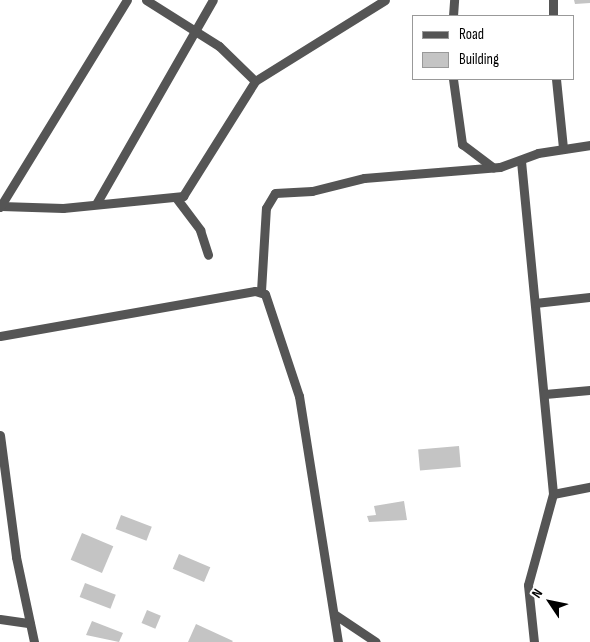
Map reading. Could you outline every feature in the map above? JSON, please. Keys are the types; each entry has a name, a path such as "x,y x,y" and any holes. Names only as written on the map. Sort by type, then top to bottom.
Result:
{"street":[{"path":"0,207 127,0"},
{"path":"146,0 237,60 255,80"},
{"path":"96,204 194,30 213,0"},
{"path":"0,207 177,199 188,191 255,80 385,0"},
{"path":"453,15 454,0"},
{"path":"553,0 553,15"},
{"path":"453,80 462,144 493,167"},
{"path":"556,80 563,148"},
{"path":"338,642 299,396 270,302 261,291 266,208 275,193 312,191 364,178 493,167 521,161 563,148 590,145"},
{"path":"521,161 545,394 553,494 528,585 534,642"},
{"path":"177,199 200,230 208,255"},
{"path":"0,336 261,291"},
{"path":"535,303 590,297"},
{"path":"545,394 590,390"},
{"path":"0,435 34,642"},
{"path":"553,494 590,487"},
{"path":"334,614 376,642"},
{"path":"0,619 30,623"}],"building":[{"path":"574,0 590,0 590,3 575,4"},
{"path":"459,446 461,467 420,470 418,450"},
{"path":"404,501 407,520 369,522 367,516 376,515 374,506"},
{"path":"121,515 152,527 146,541 116,529"},
{"path":"82,533 113,546 102,573 71,560"},
{"path":"179,554 210,567 204,582 173,569"},
{"path":"85,583 116,595 110,609 80,597"},
{"path":"147,610 161,616 155,629 142,623"},
{"path":"92,621 123,633 119,642 86,635"},
{"path":"196,624 233,641 188,642"}]}
